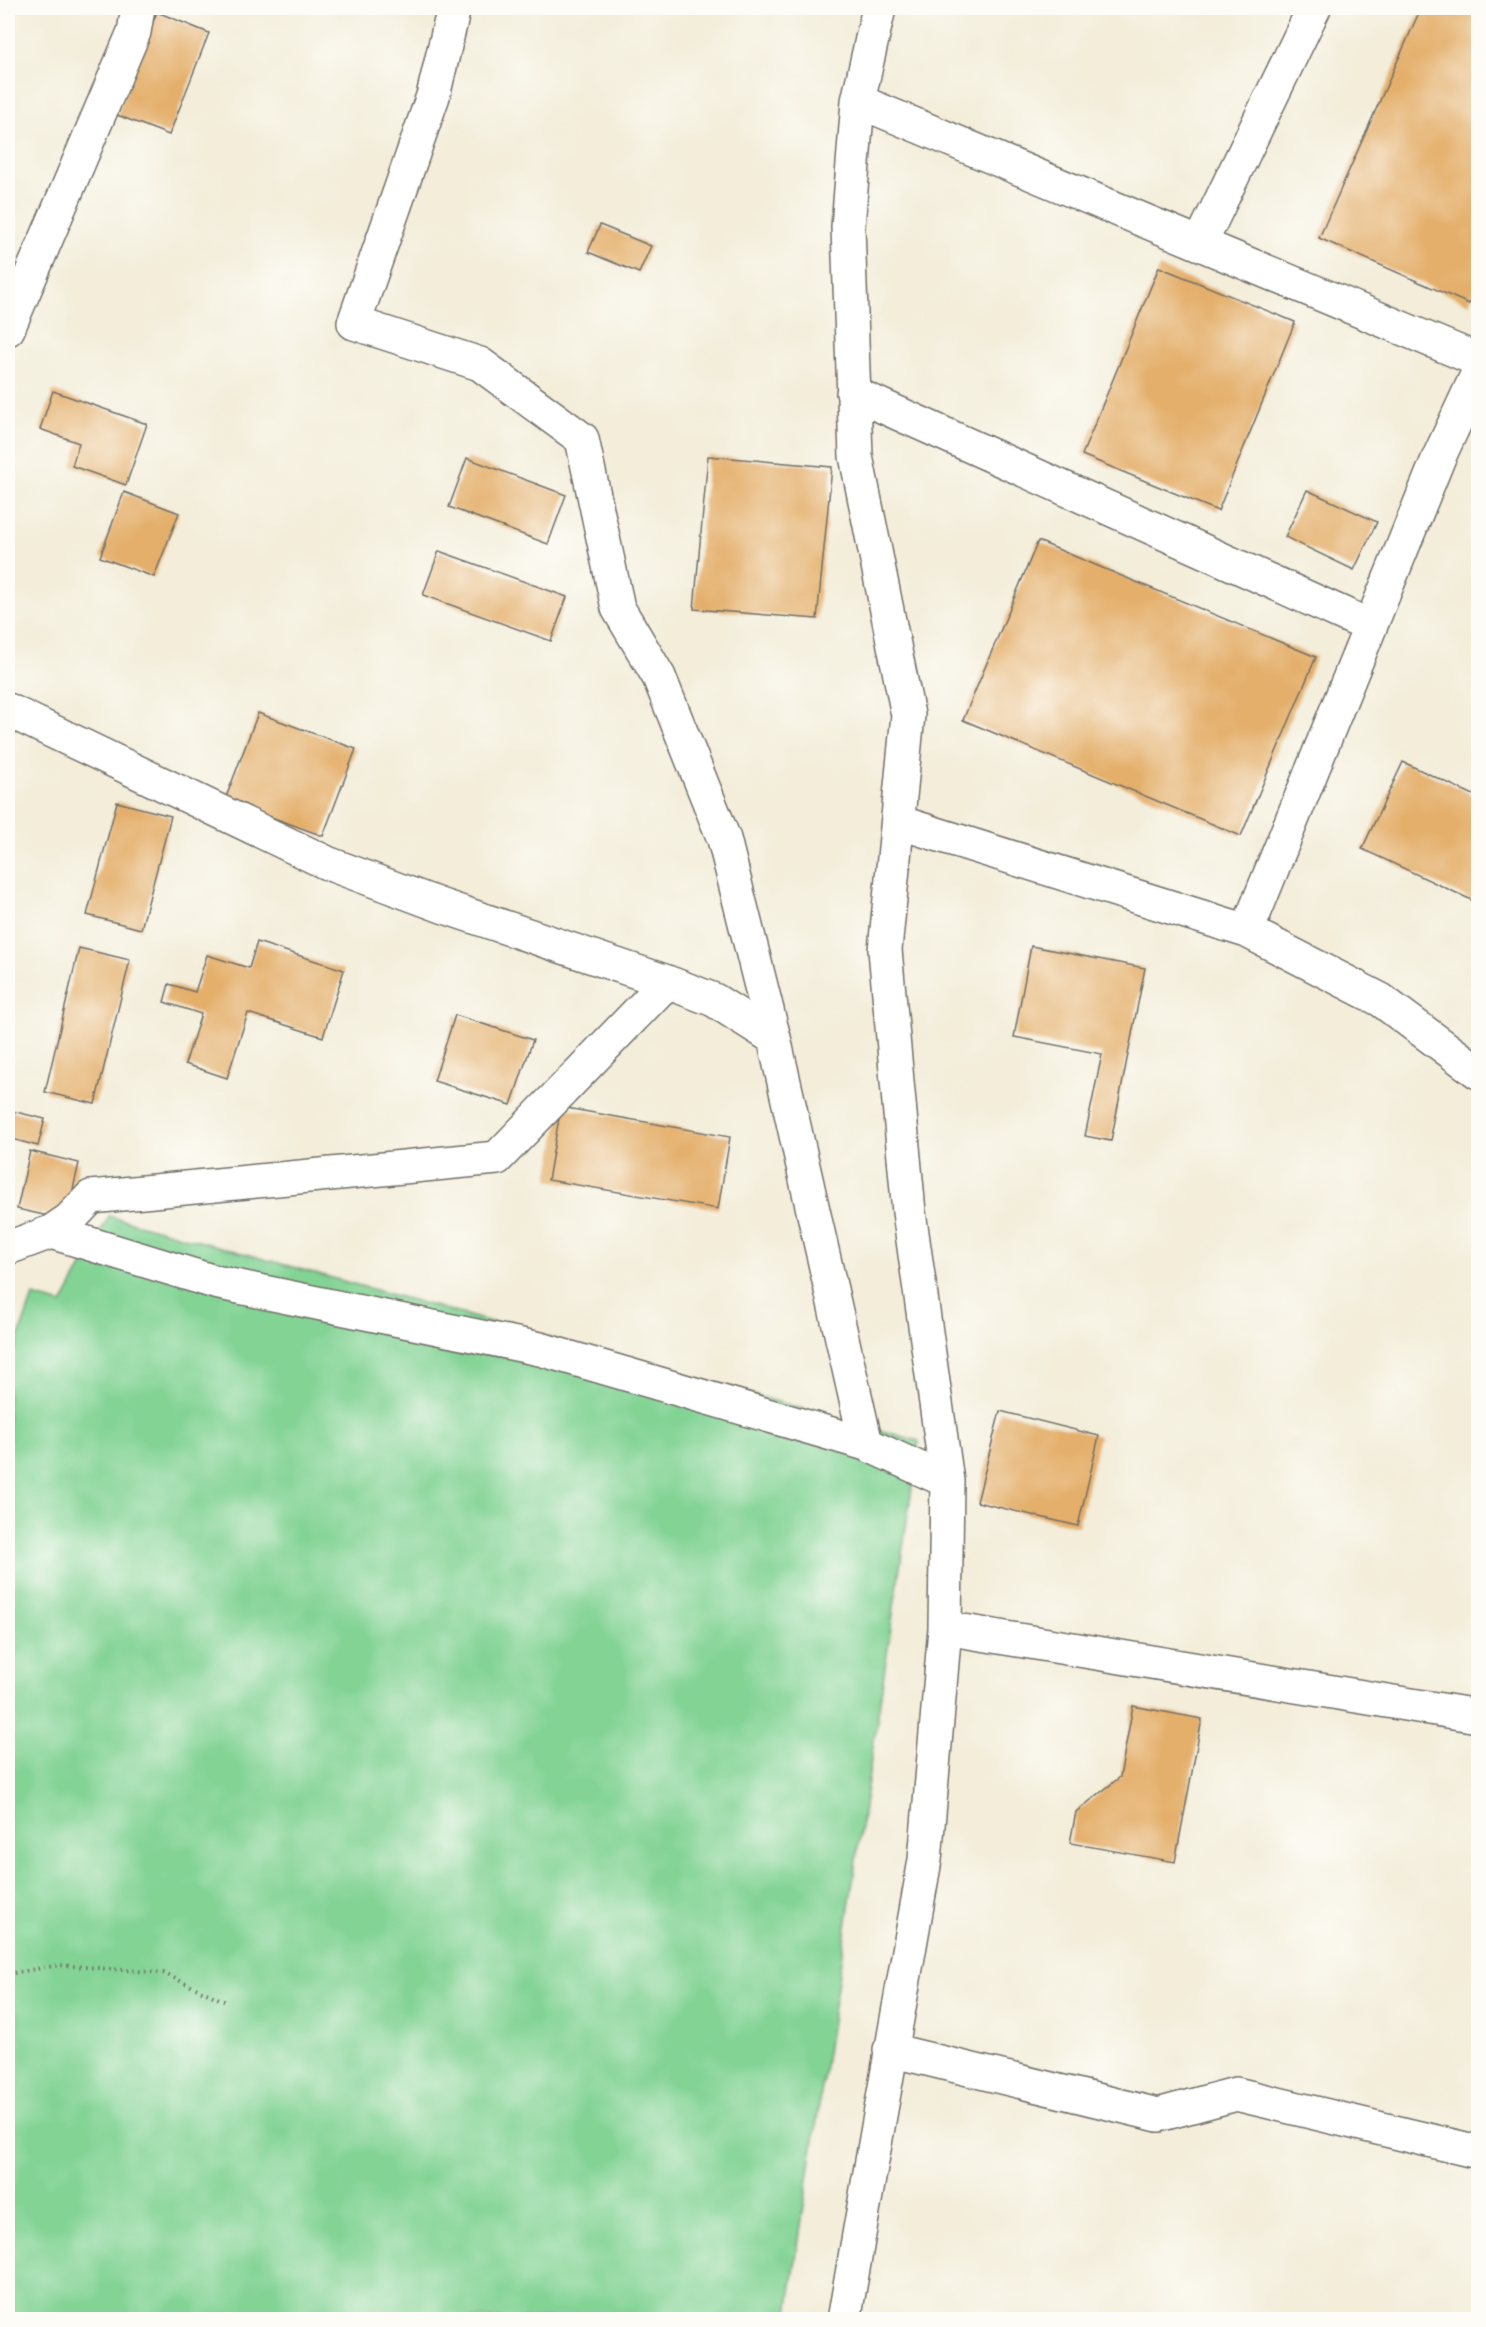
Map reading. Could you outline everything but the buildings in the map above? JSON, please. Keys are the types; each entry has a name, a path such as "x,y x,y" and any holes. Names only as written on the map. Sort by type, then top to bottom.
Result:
{"street":[{"path":"8,329 134,32 138,8"},
{"path":"454,8 433,96 354,323 480,364 582,439 618,608 659,677 724,839 774,1038 866,1444"},
{"path":"843,2319 925,1860 945,1628 947,1481 909,1212 885,950 908,716 856,456 853,393 848,227 858,100 879,8"},
{"path":"1200,243 1314,8"},
{"path":"858,100 1479,360"},
{"path":"1247,932 1438,457 1479,373"},
{"path":"853,393 1371,626"},
{"path":"8,710 327,863 442,906 714,1000 774,1038"},
{"path":"898,822 1247,932 1381,1000 1479,1072"},
{"path":"8,1247 51,1232 70,1219 91,1197 496,1158 667,982"},
{"path":"51,1232 215,1282 540,1349 866,1444 947,1481"},
{"path":"945,1628 1479,1716"},
{"path":"890,2050 1158,2115 1236,2094 1479,2152"}],"path":[{"path":"8,1974 59,1965 163,1972 226,2002"}],"green space":[{"path":"109,1216 919,1441 787,2319 8,2319 8,1368 33,1296 62,1304"}]}
